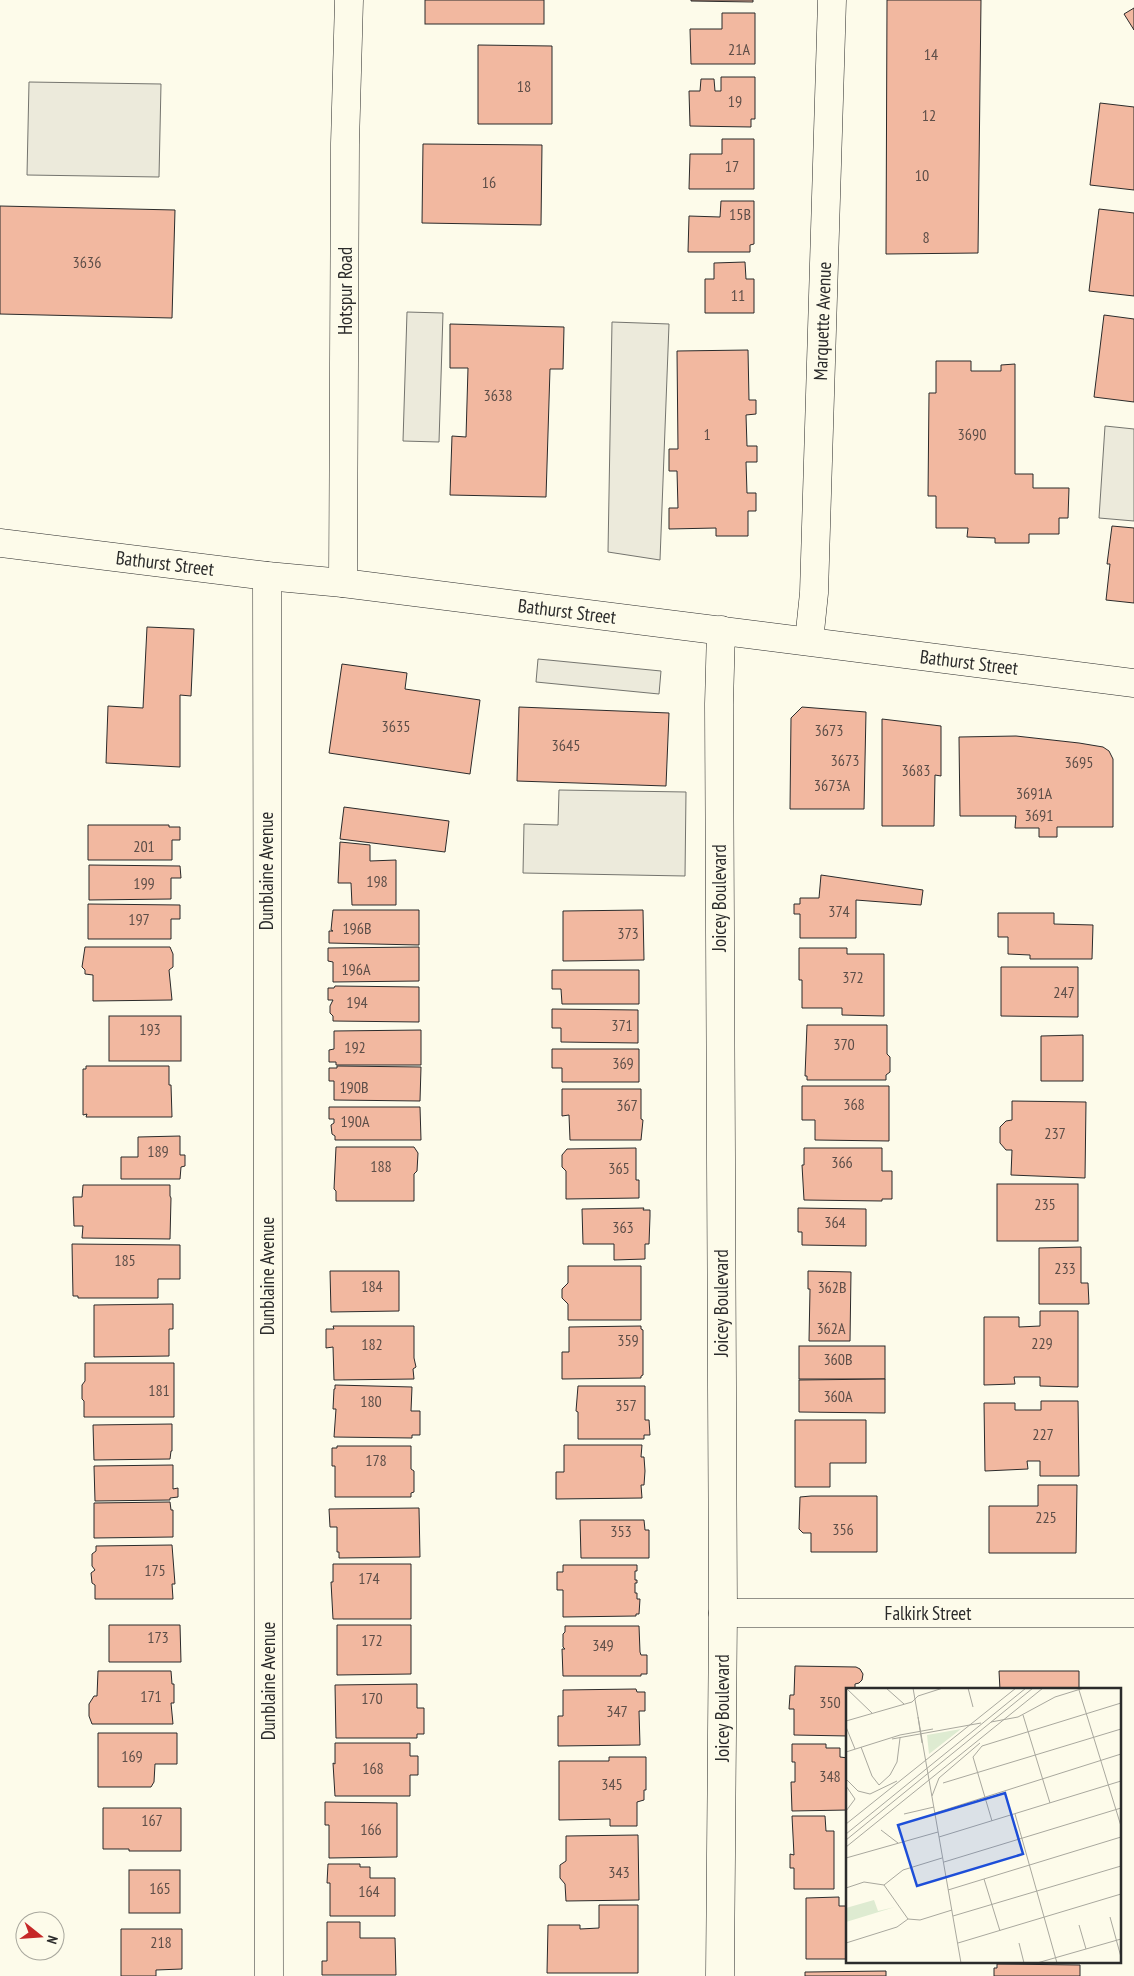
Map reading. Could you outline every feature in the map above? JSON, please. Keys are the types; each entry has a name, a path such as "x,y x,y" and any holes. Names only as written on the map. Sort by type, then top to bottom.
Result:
{"street":[{"name":"Hotspur Road","path":"343,583 346,144 349,0"},
{"name":"Marquette Avenue","path":"809,641 814,593 832,0"},
{"name":"Bathurst Street","path":"0,543 267,576 343,583 1134,683"},
{"name":"Dunblaine Avenue","path":"267,576 269,1976"},
{"name":"Joicey Boulevard","path":"720,1976 723,1613 719,724 721,630"},
{"name":"Falkirk Street","path":"723,1613 1134,1613"}],"shaded area":[{"path":"29,82 161,84 159,177 27,175"},
{"path":"407,312 443,313 439,442 403,441"},
{"path":"612,322 669,324 660,560 608,552"},
{"path":"1105,426 1134,429 1134,521 1099,518"},
{"path":"538,659 661,671 659,694 536,682"},
{"path":"559,790 686,792 685,876 523,873 524,824 558,825"}],"building":[{"path":"425,0 544,0 544,24 425,24"},
{"path":"753,0 753,2 691,1"},
{"path":"887,0 981,0 978,253 886,254"},
{"path":"1134,8 1134,30 1124,14"},
{"path":"722,13 755,13 755,64 691,64 690,29 722,29"},
{"path":"478,45 552,46 552,124 478,124"},
{"path":"721,77 755,77 755,119 751,119 751,127 690,126 689,91 700,91 701,79 714,79 715,91 721,91"},
{"path":"1100,103 1134,107 1134,190 1090,185"},
{"path":"722,139 754,139 754,189 689,189 690,154 722,154"},
{"path":"423,144 542,145 541,225 422,223"},
{"path":"721,201 754,201 754,244 750,245 750,252 688,252 689,216 720,217"},
{"path":"0,206 175,210 172,318 0,314"},
{"path":"1099,209 1134,213 1134,296 1089,291"},
{"path":"745,262 746,279 754,279 754,313 705,313 705,279 714,279 714,263"},
{"path":"1104,315 1134,319 1134,402 1094,397"},
{"path":"450,324 564,327 563,369 550,369 546,497 450,495 452,436 466,437 468,368 450,368"},
{"path":"748,350 749,400 756,400 756,414 746,415 747,446 757,446 757,462 746,462 747,493 756,493 756,511 748,511 748,536 716,536 716,528 669,529 669,508 678,508 677,471 669,471 669,449 678,449 677,351"},
{"path":"936,361 971,361 971,371 1001,371 1001,365 1015,364 1015,474 1033,474 1033,488 1069,488 1068,518 1059,518 1059,534 1029,534 1029,543 995,543 995,538 967,537 968,528 936,528 936,496 928,496 929,393 936,393"},
{"path":"1112,526 1134,528 1134,603 1106,600 1110,564 1107,564"},
{"path":"147,627 194,629 191,696 180,695 180,767 106,763 108,706 143,708"},
{"path":"342,664 407,673 405,689 480,700 470,774 329,753"},
{"path":"519,707 669,713 666,786 517,781"},
{"path":"802,707 866,712 864,809 790,809 791,718"},
{"path":"882,719 941,726 941,776 935,775 934,826 882,826"},
{"path":"1016,736 1079,743 1103,747 1109,751 1113,759 1113,827 1057,827 1057,837 1039,837 1039,828 1015,828 1016,816 960,816 959,737"},
{"path":"344,807 449,821 445,852 340,839"},
{"path":"88,825 169,825 169,827 180,827 180,840 172,840 172,860 88,860"},
{"path":"340,842 370,845 370,861 396,860 396,905 352,905 351,883 338,883"},
{"path":"89,865 180,866 181,878 171,878 171,899 89,900"},
{"path":"821,875 923,890 921,905 856,900 856,938 800,938 800,914 794,914 794,904 800,904 800,898 819,898"},
{"path":"88,904 180,905 180,919 171,919 171,939 88,939"},
{"path":"333,910 419,910 419,945 329,943 329,931 333,931 331,930"},
{"path":"643,910 644,960 563,961 563,911"},
{"path":"998,913 1054,913 1054,924 1093,925 1092,959 1030,959 1030,955 1008,954 1008,937 998,937"},
{"path":"85,947 170,947 173,954 173,967 169,970 172,1000 93,1001 93,975 85,974 85,970 82,967"},
{"path":"419,947 419,981 333,982 333,962 328,961 328,948"},
{"path":"799,948 847,948 847,954 884,954 884,1016 842,1015 842,1008 802,1008 802,980 799,980"},
{"path":"1001,967 1078,967 1078,1017 1001,1016"},
{"path":"552,970 639,970 639,1004 562,1004 561,989 552,989"},
{"path":"335,986 419,987 419,1022 333,1021 330,1006 333,1000 328,1000 328,988 334,988"},
{"path":"552,1009 638,1010 638,1043 561,1042 561,1028 552,1028"},
{"path":"109,1016 181,1016 181,1061 109,1061"},
{"path":"807,1025 887,1025 887,1054 890,1057 890,1072 886,1075 886,1080 807,1080 807,1076 805,1076"},
{"path":"421,1030 421,1065 336,1065 336,1062 329,1062 329,1050 334,1049 334,1031"},
{"path":"1083,1035 1083,1081 1041,1081 1041,1036"},
{"path":"552,1049 639,1049 639,1082 562,1082 562,1068 552,1068"},
{"path":"86,1066 169,1066 172,1117 86,1117 87,1114 83,1115 83,1069 86,1069"},
{"path":"337,1066 421,1067 420,1101 334,1100 334,1081 329,1081 329,1068 337,1068"},
{"path":"802,1086 889,1086 889,1141 815,1140 815,1120 802,1120"},
{"path":"562,1089 641,1089 641,1119 643,1120 641,1140 570,1140 569,1115 562,1116"},
{"path":"1012,1101 1086,1102 1085,1178 1011,1175 1012,1150 1006,1150 1000,1143 1000,1127 1006,1121 1012,1120"},
{"path":"329,1107 420,1107 421,1140 335,1140 331,1125 334,1123 334,1119 329,1119"},
{"path":"180,1136 180,1155 185,1155 185,1166 181,1167 180,1179 121,1179 121,1157 138,1157 138,1137"},
{"path":"336,1147 414,1147 418,1153 417,1171 414,1174 414,1201 336,1201 336,1191 334,1189"},
{"path":"636,1148 636,1180 639,1180 639,1198 566,1199 566,1171 562,1167 562,1155 567,1149"},
{"path":"804,1148 882,1148 882,1171 892,1171 892,1199 882,1199 882,1201 804,1200 802,1165 804,1165"},
{"path":"997,1184 1078,1184 1078,1241 997,1241"},
{"path":"83,1185 170,1185 170,1239 82,1238 83,1226 74,1226 73,1197 82,1197"},
{"path":"644,1208 643,1210 650,1210 649,1244 645,1244 645,1259 614,1260 614,1244 583,1244 582,1209"},
{"path":"798,1208 866,1209 866,1246 802,1245 802,1232 798,1232"},
{"path":"72,1244 180,1245 180,1279 158,1279 158,1298 78,1298 78,1296 73,1296"},
{"path":"1081,1247 1081,1283 1088,1283 1089,1304 1039,1304 1039,1248"},
{"path":"568,1266 641,1266 641,1320 568,1320 568,1304 562,1298 562,1289 568,1283"},
{"path":"330,1271 399,1271 399,1311 331,1312"},
{"path":"808,1271 851,1272 850,1341 809,1341 810,1289 808,1289"},
{"path":"173,1304 173,1329 169,1329 169,1356 94,1357 94,1305"},
{"path":"1040,1311 1078,1311 1078,1387 1040,1386 1040,1377 1014,1377 1015,1384 984,1385 984,1317 1019,1317 1019,1327 1040,1326"},
{"path":"333,1326 414,1326 414,1358 416,1367 413,1369 414,1379 334,1380 333,1347 326,1348 326,1329 334,1329"},
{"path":"641,1326 643,1330 643,1375 641,1378 562,1379 562,1352 569,1352 569,1327"},
{"path":"799,1346 885,1346 885,1379 799,1379"},
{"path":"85,1363 174,1363 174,1417 84,1417 82,1385 85,1381"},
{"path":"885,1379 885,1413 799,1412 799,1380"},
{"path":"335,1385 412,1387 411,1411 420,1411 420,1435 412,1435 412,1438 334,1437 336,1409 333,1409"},
{"path":"578,1386 645,1386 645,1420 649,1420 650,1435 644,1435 644,1439 578,1439 578,1412 576,1411"},
{"path":"1041,1401 1078,1401 1079,1476 1040,1476 1040,1461 1027,1461 1028,1469 985,1471 984,1403 1015,1403 1015,1410 1041,1410"},
{"path":"795,1420 866,1420 866,1463 830,1463 830,1487 795,1487"},
{"path":"172,1424 172,1451 170,1459 94,1460 93,1425"},
{"path":"564,1445 642,1445 641,1457 644,1457 645,1471 644,1485 641,1485 642,1498 556,1499 556,1472 564,1472"},
{"path":"337,1446 411,1446 414,1492 411,1493 411,1497 335,1497 335,1466 332,1466 332,1448 337,1448"},
{"path":"173,1465 173,1489 178,1488 178,1497 170,1498 170,1500 95,1501 94,1466"},
{"path":"1038,1485 1077,1485 1076,1553 989,1553 989,1506 1038,1506"},
{"path":"877,1496 877,1552 811,1552 811,1533 803,1533 799,1529 800,1497"},
{"path":"170,1502 171,1510 173,1510 173,1537 94,1538 94,1503"},
{"path":"419,1508 420,1557 339,1558 339,1552 337,1552 337,1527 330,1527 329,1509"},
{"path":"580,1520 644,1520 645,1530 649,1530 649,1558 581,1558"},
{"path":"172,1545 175,1584 172,1584 173,1599 95,1599 95,1585 92,1583 91,1573 95,1570 92,1566 92,1554 96,1551 96,1546"},
{"path":"333,1564 411,1564 411,1619 333,1619 331,1582 333,1582"},
{"path":"563,1565 637,1565 637,1571 635,1571 637,1583 635,1583 635,1593 637,1593 637,1599 640,1599 639,1614 636,1614 636,1616 563,1617 563,1590 557,1590 557,1572 563,1572"},
{"path":"109,1625 180,1625 181,1662 109,1662"},
{"path":"337,1625 411,1625 411,1674 337,1675"},
{"path":"565,1626 639,1626 640,1652 641,1655 647,1655 647,1674 641,1674 641,1676 563,1676 562,1649 565,1649 563,1647 563,1634"},
{"path":"795,1666 856,1667 863,1674 862,1680 855,1684 855,1688 846,1688 846,1736 794,1735 794,1709 789,1709 790,1695 794,1695"},
{"path":"98,1671 171,1671 172,1684 174,1684 174,1703 171,1703 173,1724 92,1724 89,1716 89,1704 94,1696 97,1696"},
{"path":"999,1671 1079,1671 1079,1688 1000,1688"},
{"path":"417,1684 417,1708 424,1708 424,1734 417,1734 417,1738 336,1738 335,1685"},
{"path":"636,1689 637,1692 645,1692 645,1711 639,1711 640,1745 558,1746 558,1716 563,1716 563,1690"},
{"path":"98,1733 177,1733 177,1764 155,1764 154,1782 151,1787 98,1787"},
{"path":"335,1743 410,1743 410,1756 418,1756 418,1775 410,1775 410,1796 335,1796 333,1763 335,1764"},
{"path":"792,1744 826,1744 826,1748 840,1748 840,1757 846,1758 846,1810 792,1811 791,1782 795,1782 795,1762 792,1762"},
{"path":"609,1757 646,1757 646,1790 644,1790 644,1800 637,1802 637,1826 610,1826 610,1819 559,1820 559,1761 609,1761"},
{"path":"325,1802 397,1803 397,1857 329,1858 329,1825 325,1825"},
{"path":"103,1808 181,1808 181,1851 103,1849"},
{"path":"792,1816 825,1816 826,1831 834,1831 834,1889 794,1889 794,1868 790,1868 790,1854 794,1855"},
{"path":"638,1835 639,1900 566,1901 565,1884 560,1878 560,1865 566,1861 566,1836"},
{"path":"328,1864 360,1864 360,1867 370,1867 370,1878 395,1878 395,1916 330,1916 330,1883 327,1883"},
{"path":"129,1870 180,1870 180,1913 129,1913"},
{"path":"839,1897 839,1906 846,1906 846,1959 806,1959 806,1898"},
{"path":"599,1905 638,1905 638,1973 547,1973 548,1925 580,1925 580,1929 599,1928"},
{"path":"327,1922 360,1922 360,1938 395,1938 396,1975 322,1975 322,1961 327,1961"},
{"path":"121,1929 182,1929 182,1969 156,1970 156,1976 121,1976"},
{"path":"997,1964 1080,1965 1080,1976 994,1976 994,1968 997,1968"},
{"path":"886,1971 886,1976 805,1976 805,1972"}]}
